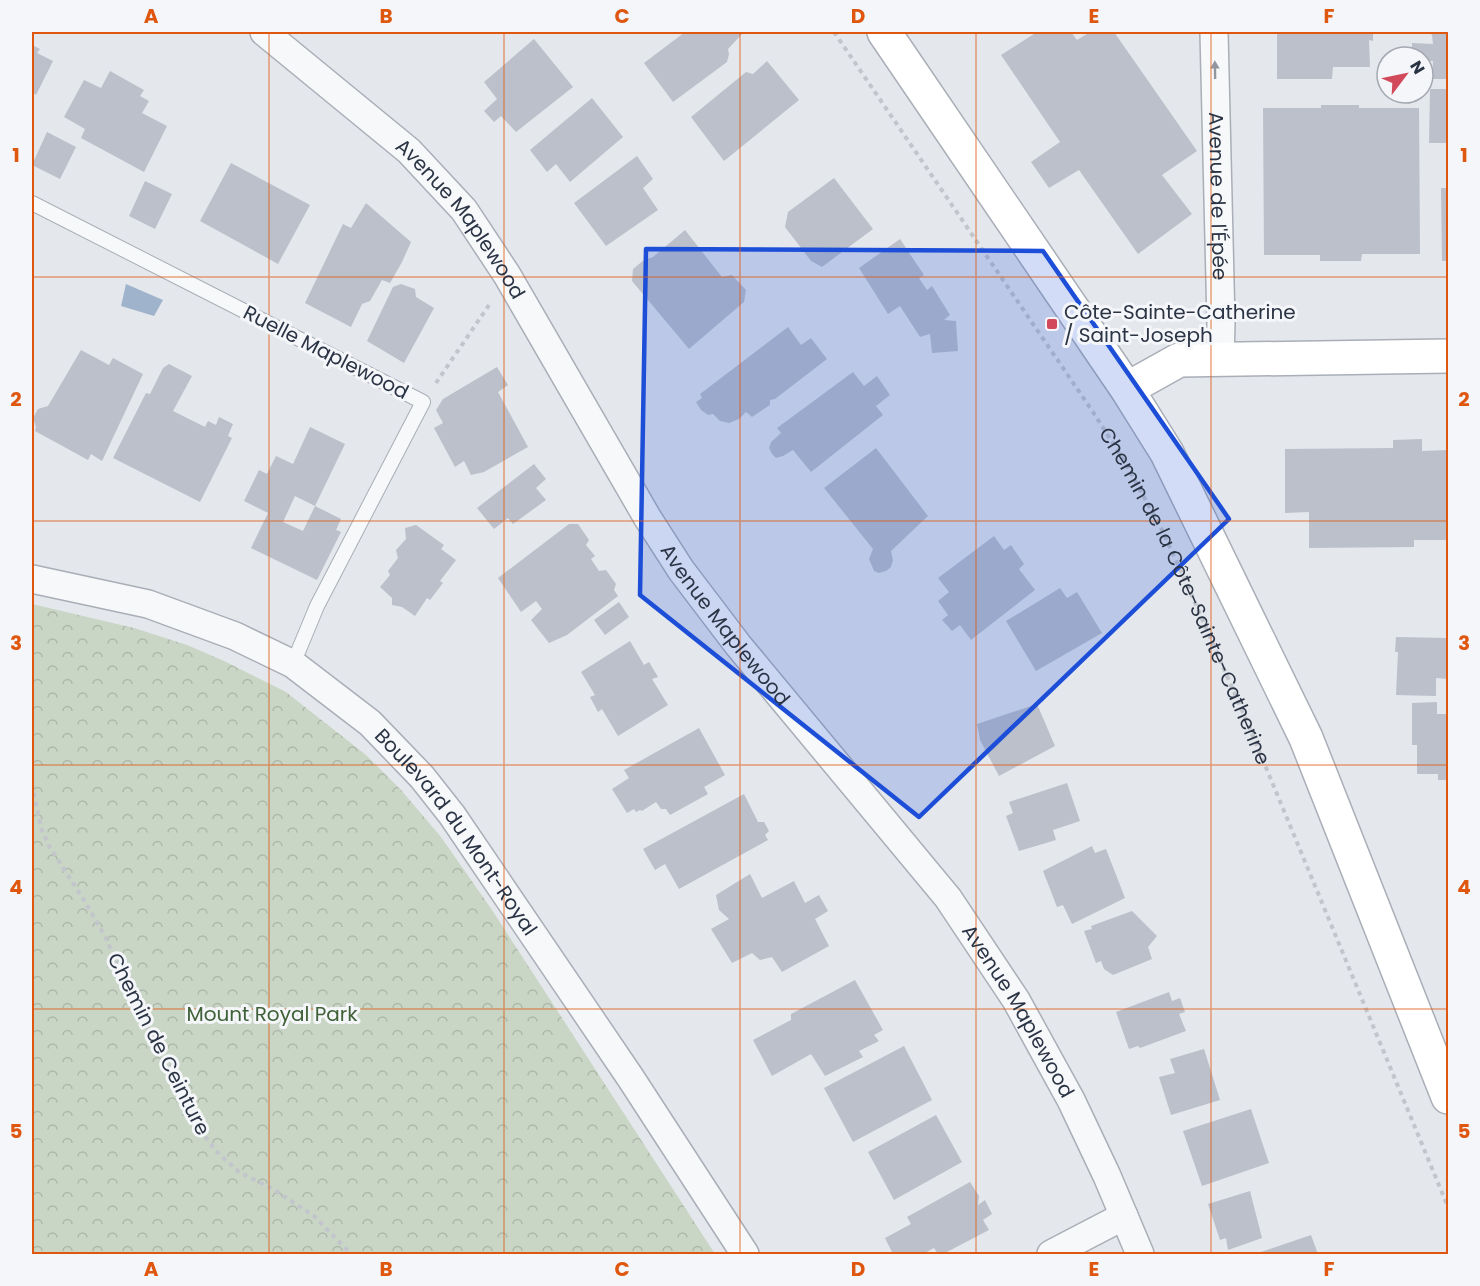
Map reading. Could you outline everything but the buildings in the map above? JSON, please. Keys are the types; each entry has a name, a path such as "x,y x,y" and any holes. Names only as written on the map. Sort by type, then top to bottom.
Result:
{"main road":[{"path":"884,32 1127,389 1167,453 1306,738 1449,1097"},
{"path":"1127,389 1179,360 1449,356"}],"street":[{"name":"Avenue Maplewood","path":"264,32 409,151 464,210 507,275 647,518 681,570 738,645 948,898 1016,1000 1071,1100 1140,1254"},
{"name":"Avenue de l'Épée","path":"1214,32 1220,360"},
{"name":"Boulevard du Mont-Royal","path":"32,579 148,604 235,636 293,664 370,723 422,777 452,815 630,1077 745,1254"},
{"path":"1051,1254 1124,1216"}],"lane":[{"name":"Ruelle Maplewood","path":"32,203 423,402 317,606 293,664"}],"path":[{"name":"Chemin de la Côte-Sainte-Catherine","path":"834,32 1093,412 1123,459 1161,528 1248,724 1449,1207"},
{"path":"423,402 491,302"},
{"name":"Chemin de Ceinture","path":"32,784 38,820 49,846 106,938 137,1010 182,1086 188,1107 204,1135 216,1151 239,1172 273,1189 314,1216 351,1254"}],"highlighted area":[{"path":"646,249 1043,251 1229,519 919,817 640,595"}],"green space":[{"name":"Mount Royal Park","path":"32,604 134,628 187,645 224,661 286,692 366,755 401,790 441,837 492,910 715,1254 32,1254"}],"water":[{"path":"126,284 163,300 154,316 121,306"}],"place":[{"name":"Côte-Sainte-Catherine / Saint-Joseph","path":"1052,324"}]}
